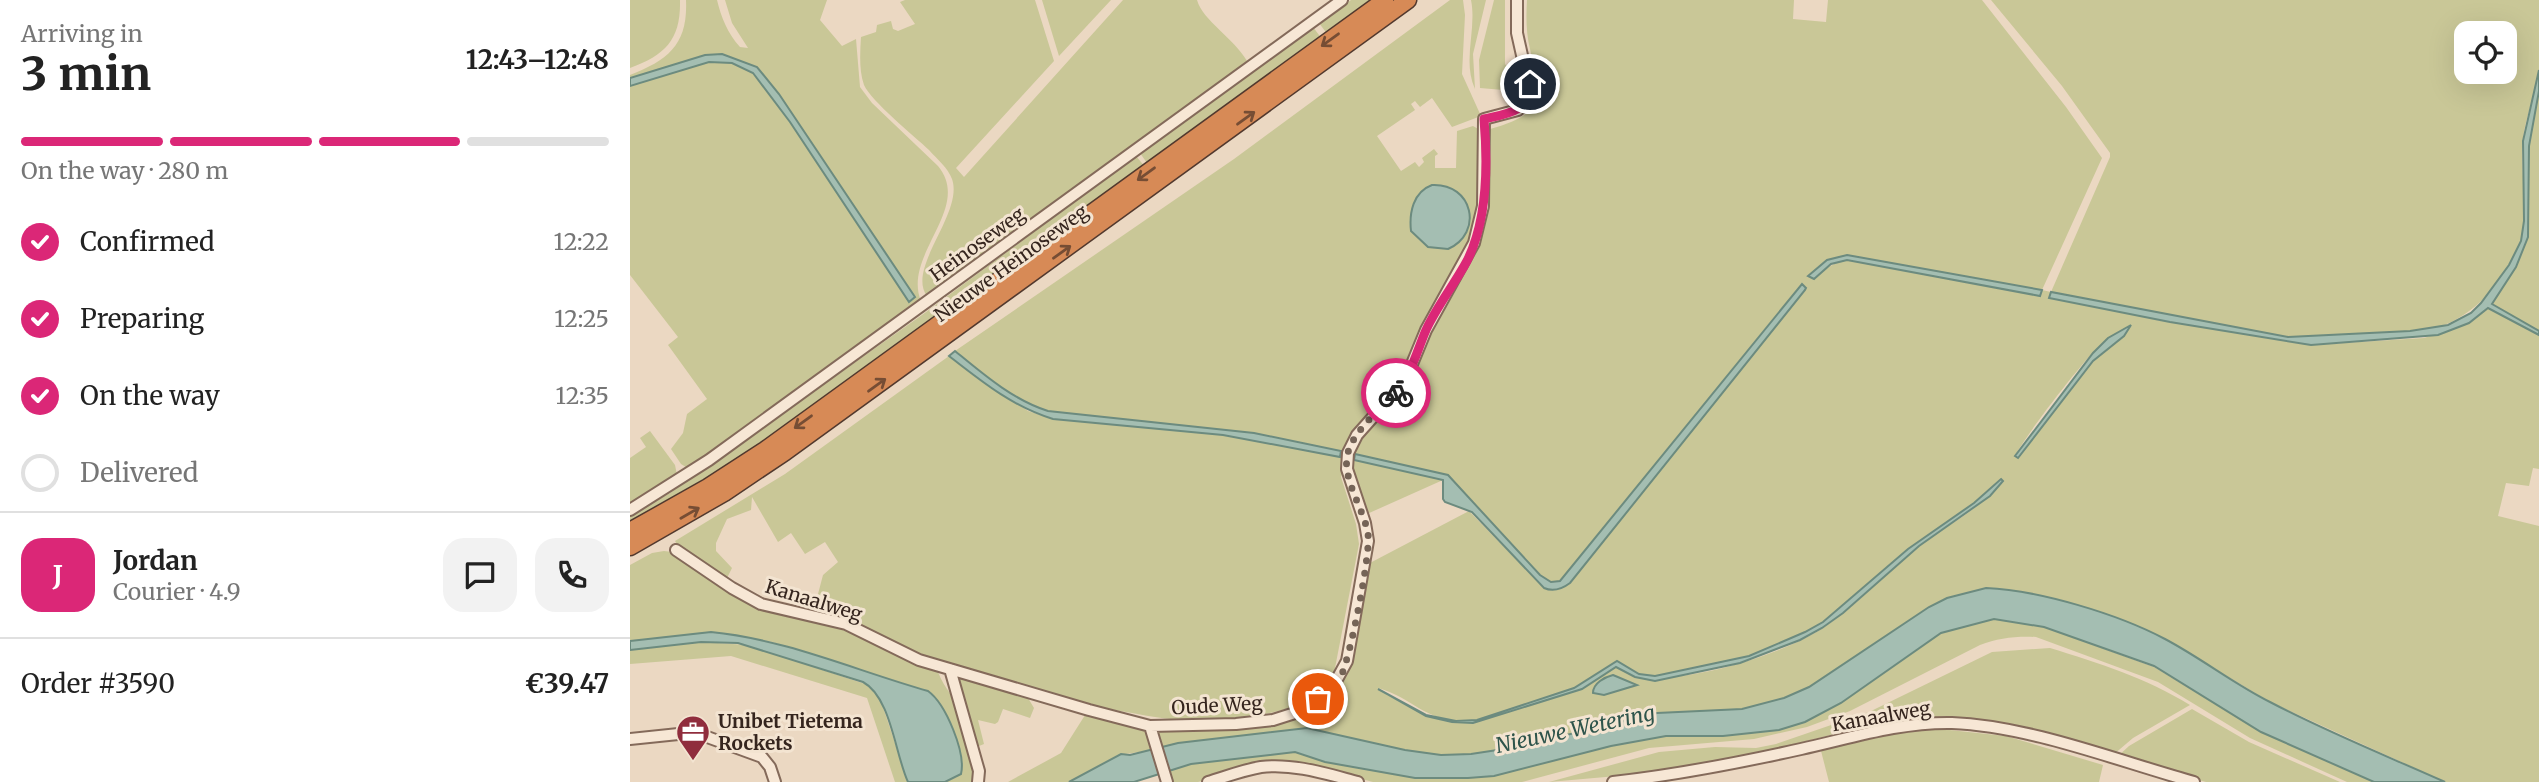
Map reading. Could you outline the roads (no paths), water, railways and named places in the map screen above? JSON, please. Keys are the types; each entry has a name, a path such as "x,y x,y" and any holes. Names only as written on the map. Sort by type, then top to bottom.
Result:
{"highway":[{"name":"Nieuwe Heinoseweg","path":"630,531 708,487 765,450 1385,0"},
{"name":"Nieuwe Heinoseweg","path":"630,547 713,500 785,452 1408,0"}],"street":[{"name":"Heinoseweg","path":"630,510 719,452 1342,0"},
{"name":"Oude Weg","path":"1151,731 1287,716 1325,695 1340,678 1347,661 1368,541 1365,523 1347,469 1348,453 1357,435 1405,381 1426,330 1471,251 1483,206 1484,119 1518,110 1528,97 1530,84 1517,33 1517,0"},
{"name":"Kanaalweg","path":"676,550 733,589 761,604 846,624 908,656 1151,731"},
{"path":"950,669 977,764 978,782"},
{"name":"Kanaalweg","path":"1613,782 1696,771 1882,730 1938,723 1983,726 2028,734 2194,782"},
{"path":"1151,731 1167,782"},
{"path":"630,739 699,734 762,757 770,767 775,782"},
{"path":"1208,782 1259,767 1272,766 1322,773 1357,782"}],"place":[{"name":"Unibet Tietema Rockets","path":"693,762"}],"water label":[{"name":"Nieuwe Wetering","path":"1575,729"}]}
